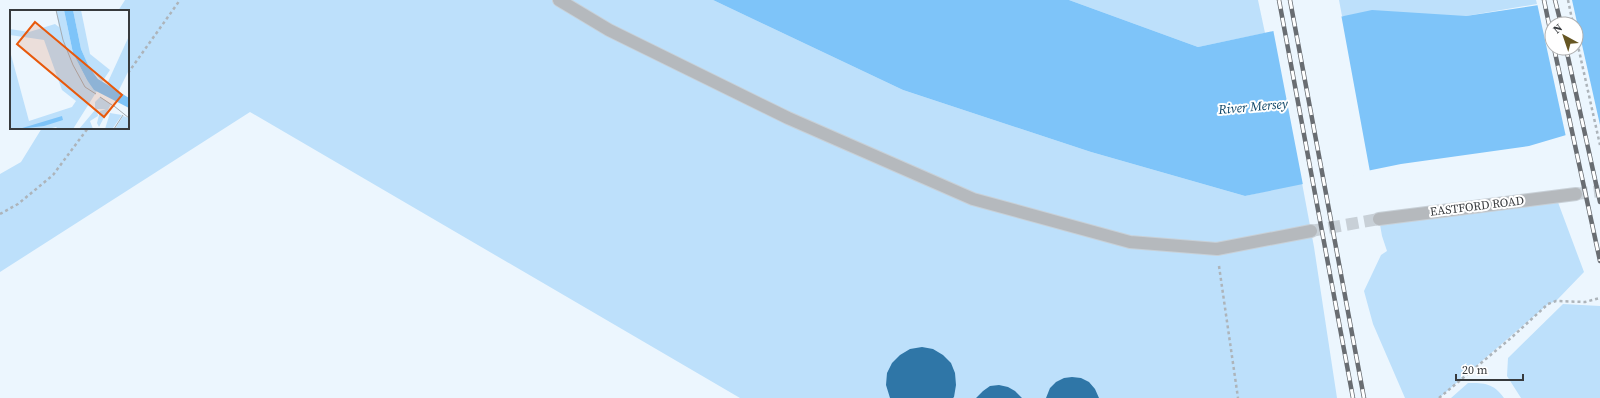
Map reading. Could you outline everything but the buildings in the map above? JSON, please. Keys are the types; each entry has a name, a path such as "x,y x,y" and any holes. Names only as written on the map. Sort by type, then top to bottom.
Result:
{"street":[{"path":"559,0 609,30 788,118 973,199 1130,242 1217,249 1311,231"},
{"name":"EASTFORD ROAD","path":"1379,219 1576,194"}],"path":[{"path":"129,72 180,0"},
{"path":"1568,0 1571,16"},
{"path":"1580,56 1600,145"},
{"path":"0,214 18,204 53,174 87,129"},
{"path":"1217,249 1238,398"},
{"path":"1439,398 1511,338 1548,304 1556,301 1585,302 1600,298"}],"shaded area":[{"path":"125,0 713,0 903,90 1091,152 1245,196 1302,183 1314,247 1337,398 740,398 250,112 0,272 0,174 21,162 41,129 129,129 129,10 119,10"},
{"path":"1069,0 1258,0 1265,33 1198,47"},
{"path":"1339,0 1536,0 1537,4 1466,16 1342,16"},
{"path":"1556,197 1584,272 1556,301 1548,304 1439,398 1405,398 1373,324 1364,291 1381,255 1387,251 1382,236 1379,219"},
{"path":"1563,304 1600,306 1600,398 1521,398 1507,376 1508,358"},
{"path":"1468,383 1488,385 1496,389 1504,398 1451,398"}],"water":[{"name":"River Mersey","path":"713,0 1069,0 1198,47 1372,10 1466,16 1572,0 1600,0 1600,125 1529,146 1401,164 1245,196 1091,152 903,90"}],"pier":[{"path":"1572,0 1576,16 1544,16 1544,35 1537,3"},
{"path":"1341,14 1370,172 1303,185 1273,29"},
{"path":"1584,54 1600,127 1566,137 1548,56 1584,56"}],"tunnel":[{"path":"1576,194 1600,191"},
{"path":"1311,231 1379,219"}],"railway":[{"path":"1279,0 1353,398"},
{"path":"1290,0 1364,398"},
{"path":"1544,0 1547,16"},
{"path":"1555,0 1559,16"},
{"path":"1556,56 1600,261"},
{"path":"1568,56 1600,202"}]}
